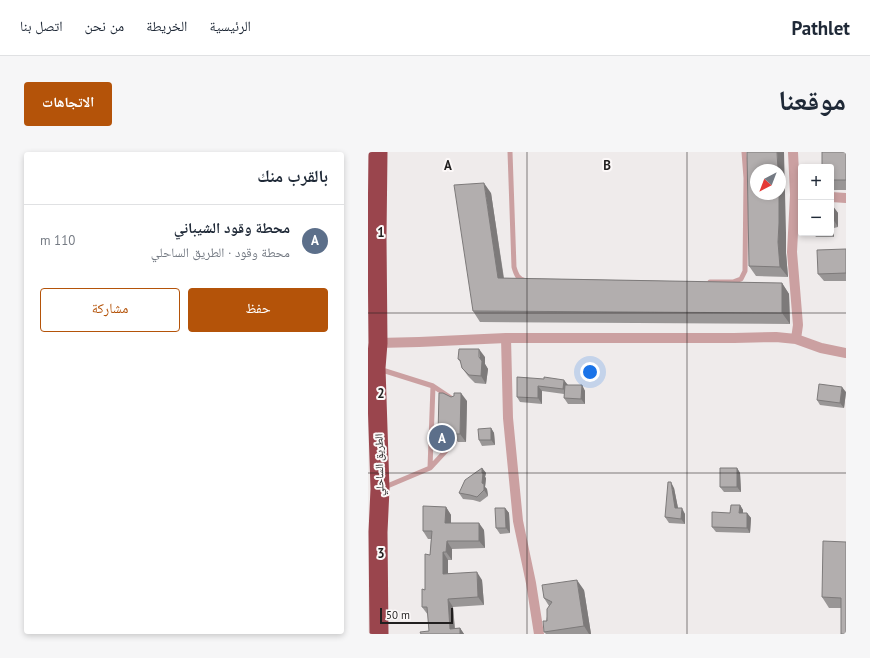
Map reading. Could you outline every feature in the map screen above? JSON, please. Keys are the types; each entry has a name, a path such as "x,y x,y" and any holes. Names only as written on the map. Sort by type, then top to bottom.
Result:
{"highway":[{"name":"الطريق الساحلي","path":"378,152 372,237 378,343 376,368 380,488 378,532 379,634"}],"street":[{"path":"793,152 798,196 792,252 798,325 796,339"},
{"path":"834,197 846,198"},
{"path":"378,343 506,338 776,337 796,339 820,348 846,353"},
{"path":"506,338 508,418 518,521 531,583 539,634"}],"lane":[{"path":"510,152 514,267 516,275 523,281 532,281"},
{"path":"702,282 733,282 741,279 745,271 746,178 744,152"},
{"path":"376,368 433,386 456,401"},
{"path":"430,468 433,386"},
{"path":"380,488 430,468 454,442"}],"building":[{"path":"747,152 777,152 778,164 750,164 750,200 779,200 778,242 780,267 749,266"},
{"path":"822,152 846,152 846,180 834,180 834,164 822,164"},
{"path":"484,183 498,278 782,283 782,313 473,311 454,185"},
{"path":"846,249 846,273 818,274 817,250"},
{"path":"459,349 479,349 479,357 482,361 481,376 469,375 462,368 460,360 458,359"},
{"path":"517,377 544,379 544,377 564,380 563,389 538,386 538,398 517,397"},
{"path":"819,384 842,387 840,403 817,400"},
{"path":"565,385 582,385 581,399 564,398"},
{"path":"439,393 443,393 451,397 454,396 454,393 461,393 460,434 452,434 449,430 443,434 438,434"},
{"path":"491,428 491,440 479,440 478,429"},
{"path":"482,468 482,483 484,484 484,490 477,497 459,493 465,480"},
{"path":"720,468 737,468 737,487 720,487"},
{"path":"668,482 671,482 675,508 682,508 681,519 665,517"},
{"path":"731,505 740,505 739,513 747,513 747,528 712,527 712,512 730,513"},
{"path":"423,506 446,507 445,523 479,523 479,541 447,541 446,552 443,552 443,574 477,572 478,597 448,599 450,629 460,628 460,634 421,634 420,632 429,631 427,607 422,607 422,589 425,590 425,554 430,555 432,531 423,531"},
{"path":"495,508 505,508 506,528 496,528"},
{"path":"823,541 846,542 846,634 841,634 841,598 822,597"},
{"path":"577,580 584,626 544,632 543,621 547,621 547,609 552,602 544,598 542,585"}],"place":[{"name":"محطة وقود الشيباني","path":"442,438"}]}
